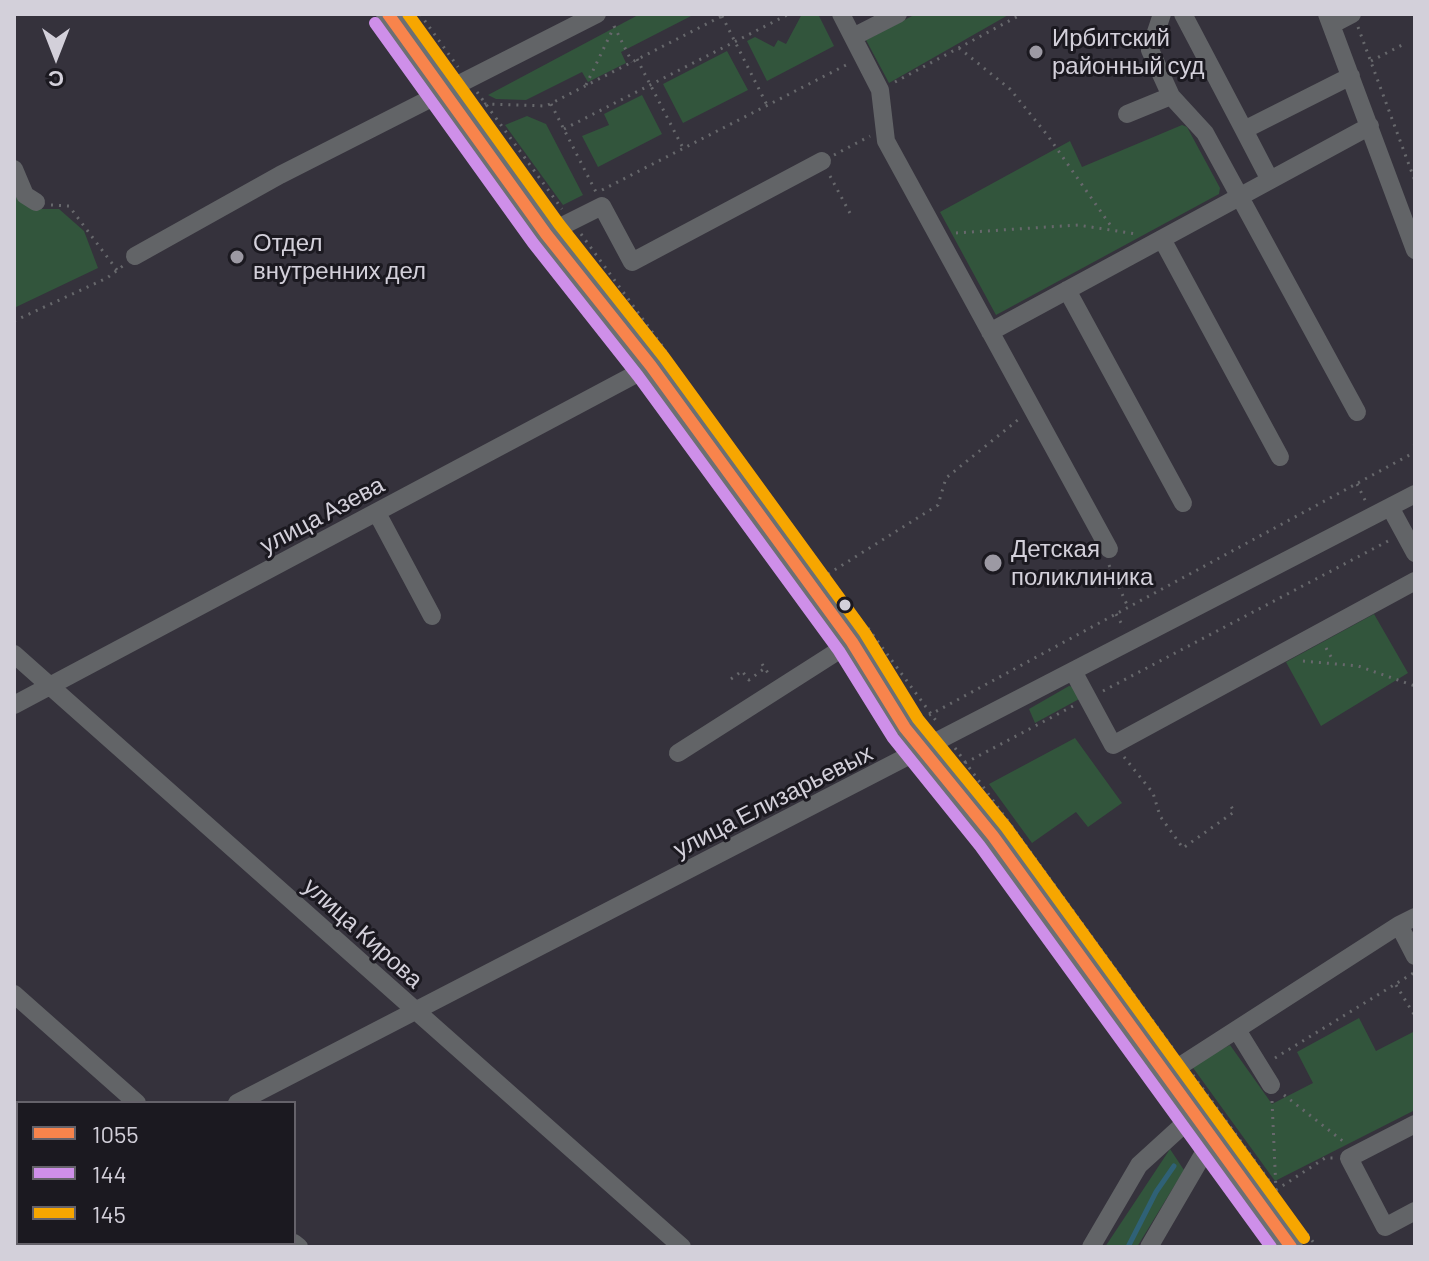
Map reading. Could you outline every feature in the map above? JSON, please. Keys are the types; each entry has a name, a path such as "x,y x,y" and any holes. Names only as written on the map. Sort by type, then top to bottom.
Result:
{"main road":[{"path":"388,14 546,234 651,366 852,642 905,728 993,836 1291,1247"}],"street":[{"path":"135,256 280,175 597,14"},
{"path":"841,14 880,90 886,141 1109,549"},
{"path":"853,37 898,14"},
{"path":"1162,14 1150,50 1171,96 1205,133 1357,412"},
{"path":"1183,14 1270,180"},
{"path":"1355,20 1329,19 1415,250"},
{"path":"1205,133 1240,123 1351,76"},
{"path":"1127,114 1171,96"},
{"path":"990,332 1370,126"},
{"path":"546,234 602,206 632,262 822,161"},
{"path":"14,169 25,195 37,203"},
{"path":"1162,239 1280,457"},
{"path":"1067,290 1183,503"},
{"name":"улица Азева","path":"14,705 651,366"},
{"name":"улица Елизарьевых","path":"241,1101 1415,494"},
{"path":"1390,507 1415,553"},
{"path":"377,513 432,616"},
{"path":"1073,671 1113,745 1415,581"},
{"path":"678,753 852,642"},
{"name":"улица Кирова","path":"14,654 682,1247"},
{"path":"1166,1075 1407,921 1415,956"},
{"path":"14,994 135,1101"},
{"path":"1237,1030 1271,1085"},
{"path":"1091,1247 1139,1165 1195,1114"},
{"path":"1415,1124 1354,1156 1385,1227 1415,1211"},
{"path":"1149,1247 1212,1139"}],"path":[{"path":"607,14 632,62"},
{"path":"564,129 789,14"},
{"path":"880,90 1022,14"},
{"path":"461,117 485,104 551,104 724,15 767,105"},
{"path":"1355,20 1415,181"},
{"path":"586,85 614,27"},
{"path":"1371,61 1402,45"},
{"path":"959,48 1010,89 1048,136 1113,229"},
{"path":"585,198 863,56"},
{"path":"637,59 683,148"},
{"path":"551,104 596,192"},
{"path":"851,215 822,161 884,128"},
{"path":"37,203 69,206 117,270"},
{"path":"563,210 574,204"},
{"path":"937,234 1078,225 1162,239"},
{"path":"14,321 107,278"},
{"path":"828,574 938,505 946,478 1032,409"},
{"path":"905,728 1415,452"},
{"path":"1384,461 1387,467"},
{"path":"1305,503 1309,509"},
{"path":"943,775 1404,533"},
{"path":"1109,549 1109,572 1128,607"},
{"path":"1211,554 1214,561"},
{"path":"1298,662 1358,666 1415,686"},
{"path":"731,679 742,671 749,680 765,668"},
{"path":"1113,745 1153,793 1160,816 1183,848 1234,812 1231,806"},
{"path":"1260,1067 1415,972"},
{"path":"1396,984 1415,1016"},
{"path":"1271,1085 1354,1156"},
{"path":"1271,1085 1276,1190 1325,1158 1354,1156"}],"green space":[{"path":"640,14 695,14 621,52 626,63 588,82 582,72 526,100 496,99 488,95"},
{"path":"802,14 818,14 834,46 767,81 747,41 755,37 774,47 778,40 786,44"},
{"path":"916,14 1010,14 889,83 866,40"},
{"path":"727,51 748,90 683,123 663,84"},
{"path":"642,95 662,134 598,167 582,136 609,125 604,114"},
{"path":"527,116 546,124 583,195 563,205 505,125"},
{"path":"1182,125 1187,127 1220,188 1219,194 996,315 940,212 1070,141 1082,167"},
{"path":"14,192 32,209 59,209 84,231 98,268 14,308"},
{"path":"1374,614 1408,673 1321,726 1286,662"},
{"path":"1069,686 1074,687 1081,698 1035,723 1029,709"},
{"path":"1075,738 1122,803 1088,827 1076,812 1032,843 989,784"},
{"path":"1359,1018 1376,1051 1415,1031 1415,1110 1275,1181 1191,1065 1230,1045 1272,1104 1313,1083 1297,1052"},
{"path":"1170,1149 1184,1170 1137,1247 1105,1247"}],"waterway":[{"path":"1128,1247 1156,1192 1174,1166"}],"transit line":[{"name":"1055","path":"388,14 546,234 651,366 852,642 905,728 993,836 1291,1247"},
{"name":"145","path":"408,14 559,224 664,357 865,633 918,719 1006,827 1304,1238"},
{"name":"144","path":"375,23 533,243 638,376 839,651 893,738 980,846 1271,1247"}],"place":[{"name":"Ирбитский районный суд","path":"1036,52"},
{"name":"Отдел внутренних дел","path":"237,257"},
{"name":"Детская поликлиника","path":"993,563"}]}
